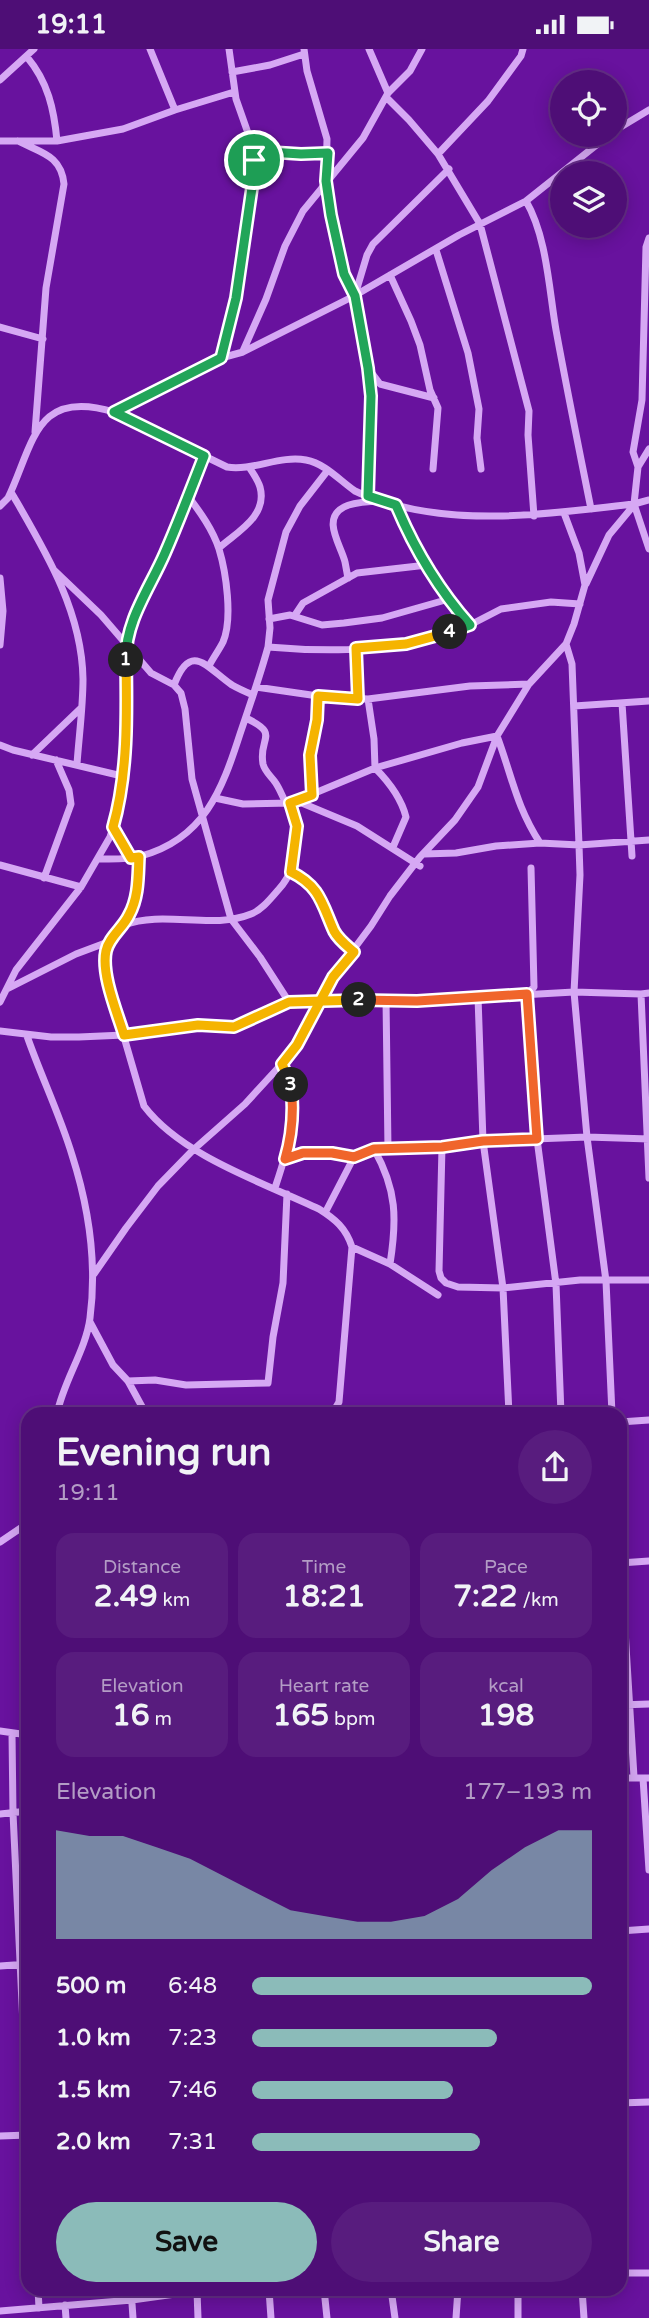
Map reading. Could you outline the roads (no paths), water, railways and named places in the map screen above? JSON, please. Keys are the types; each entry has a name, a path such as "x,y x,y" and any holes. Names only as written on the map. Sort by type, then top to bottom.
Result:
{"street":[{"path":"0,80 34,49"},
{"path":"150,49 175,110"},
{"path":"221,358 238,283 254,174 254,151 234,92 229,49"},
{"path":"369,49 387,95 449,169 480,224 529,411 528,436 534,516"},
{"path":"243,352 289,236 303,211 363,138 387,95 410,71 422,49"},
{"path":"438,154 488,101 521,56 523,49"},
{"path":"232,72 270,65 304,52 327,139 326,181 331,215 344,274 355,296 368,368 371,396 368,496"},
{"path":"27,57 46,85 55,119 57,141"},
{"path":"0,141 57,141 122,129 234,92"},
{"path":"627,123 649,110"},
{"path":"18,141 54,159 62,172 64,184 46,288 35,433"},
{"path":"114,412 221,358 243,352 355,296 480,224 526,201 594,147"},
{"path":"254,151 328,153"},
{"path":"355,296 373,244 449,169"},
{"path":"526,201 545,260 591,509"},
{"path":"649,238 646,247 642,400 633,452 638,467 634,504 649,549"},
{"path":"436,250 468,353 479,409 477,438 481,470"},
{"path":"390,275 411,321 430,390 438,408 433,469"},
{"path":"0,327 43,339"},
{"path":"368,368 380,384 434,398"},
{"path":"0,506 11,492 35,433 44,420 64,408 82,405 114,412 227,467 249,467 298,459 318,464 355,491 396,505 461,515 534,516 649,501"},
{"path":"638,467 649,449"},
{"path":"0,1002 16,969 80,887 110,837 119,808 126,726 125,644 137,609 156,574 204,456"},
{"path":"219,548 256,515 261,500 260,486 249,467"},
{"path":"98,859 135,857 158,850 186,834 204,816 215,798 228,773 268,647 268,600 286,532 300,506 328,470"},
{"path":"11,492 55,571 78,635 83,678 77,764"},
{"path":"188,496 202,515 219,548 224,575 228,622 224,641 209,666"},
{"path":"348,578 345,561 334,535 334,522 338,511 345,506 381,501"},
{"path":"94,1275 158,1186 193,1150 245,1104 282,1064 297,1045 333,977 354,952 390,896 455,820 478,787 497,736 529,684 566,644 585,585 609,535 634,504"},
{"path":"396,505 428,565 449,599 470,625"},
{"path":"564,513 579,553 585,585"},
{"path":"295,615 303,603 357,573 428,565"},
{"path":"55,571 101,615 151,673 174,685 181,693 192,779 230,919 289,1002"},
{"path":"0,578 3,611 0,645"},
{"path":"269,619 295,615 322,625 344,623 382,618 449,599"},
{"path":"268,647 356,648 406,644 425,641 470,625 501,609 551,602 580,604"},
{"path":"566,644 572,664 580,875 574,992 587,1137 606,1281 612,1407"},
{"path":"356,648 358,699"},
{"path":"174,685 179,672 190,661 200,661 234,686 253,695"},
{"path":"256,687 318,696 368,699 470,686 529,684"},
{"path":"312,795 310,755 317,720 318,696"},
{"path":"368,699 375,768 397,794 406,817 393,847"},
{"path":"574,706 649,701"},
{"path":"622,703 632,856"},
{"path":"32,755 81,708"},
{"path":"123,926 141,919 230,919 253,914 291,872 297,826 291,802 262,762 266,733 264,728 246,718"},
{"path":"215,798 243,804 291,802 375,768 462,743 497,736"},
{"path":"497,736 519,806 540,843"},
{"path":"0,745 13,751 122,776"},
{"path":"44,878 71,804 69,790 56,760"},
{"path":"291,802 339,816 420,866"},
{"path":"6,990 76,954 108,942 123,926 137,893 135,857 113,827"},
{"path":"424,854 540,843 579,845 649,840"},
{"path":"0,865 80,887"},
{"path":"531,868 534,987 527,994 537,1139 555,1284 561,1407"},
{"path":"291,872 317,892 335,933 354,952"},
{"path":"108,942 106,967 135,1080 144,1106 155,1120 193,1150 325,1213 335,1219 348,1235 352,1247 339,1402 336,1407"},
{"path":"0,1031 27,1036 61,1037 124,1035 198,1025 234,1027 289,1002 386,999 417,1001 574,992 645,993 649,1178"},
{"path":"478,997 483,1141 503,1288 509,1407"},
{"path":"386,999 388,1149"},
{"path":"27,1036 72,1156 91,1240 94,1275 90,1322 60,1407"},
{"path":"275,1188 290,1138 293,1102 290,1082 282,1064"},
{"path":"285,1159 310,1153 354,1157 374,1149 442,1147 483,1141 587,1137 648,1139"},
{"path":"442,1147 439,1271 446,1283 458,1287 503,1288 580,1280 649,1279"},
{"path":"374,1149 384,1167 393,1195 394,1241 390,1264"},
{"path":"325,1213 354,1157"},
{"path":"128,1381 155,1380 186,1385 268,1383 283,1283 287,1193"},
{"path":"352,1247 390,1264 438,1296"},
{"path":"90,1322 113,1364 128,1381 142,1407"},
{"path":"627,1422 649,1420"},
{"path":"0,1542 21,1528"},
{"path":"627,1563 649,1561"},
{"path":"627,1673 634,1777"},
{"path":"629,1705 649,1704"},
{"path":"0,1731 21,1734"},
{"path":"12,1733 21,2001"},
{"path":"627,1778 646,1778 649,1870"},
{"path":"0,1814 21,1812"},
{"path":"627,1931 649,1929"},
{"path":"0,1966 19,1964"},
{"path":"627,2103 649,2102"},
{"path":"0,2136 21,2133"},
{"path":"627,2273 649,2273"},
{"path":"38,2296 39,2308"},
{"path":"132,2296 133,2318"},
{"path":"2,2313 161,2296"},
{"path":"197,2296 198,2318"},
{"path":"269,2296 271,2318"},
{"path":"325,2296 327,2318"},
{"path":"392,2296 395,2318"},
{"path":"456,2318 458,2296"},
{"path":"518,2296 518,2318"},
{"path":"583,2296 584,2318"},
{"path":"65,2305 66,2318"}]}
